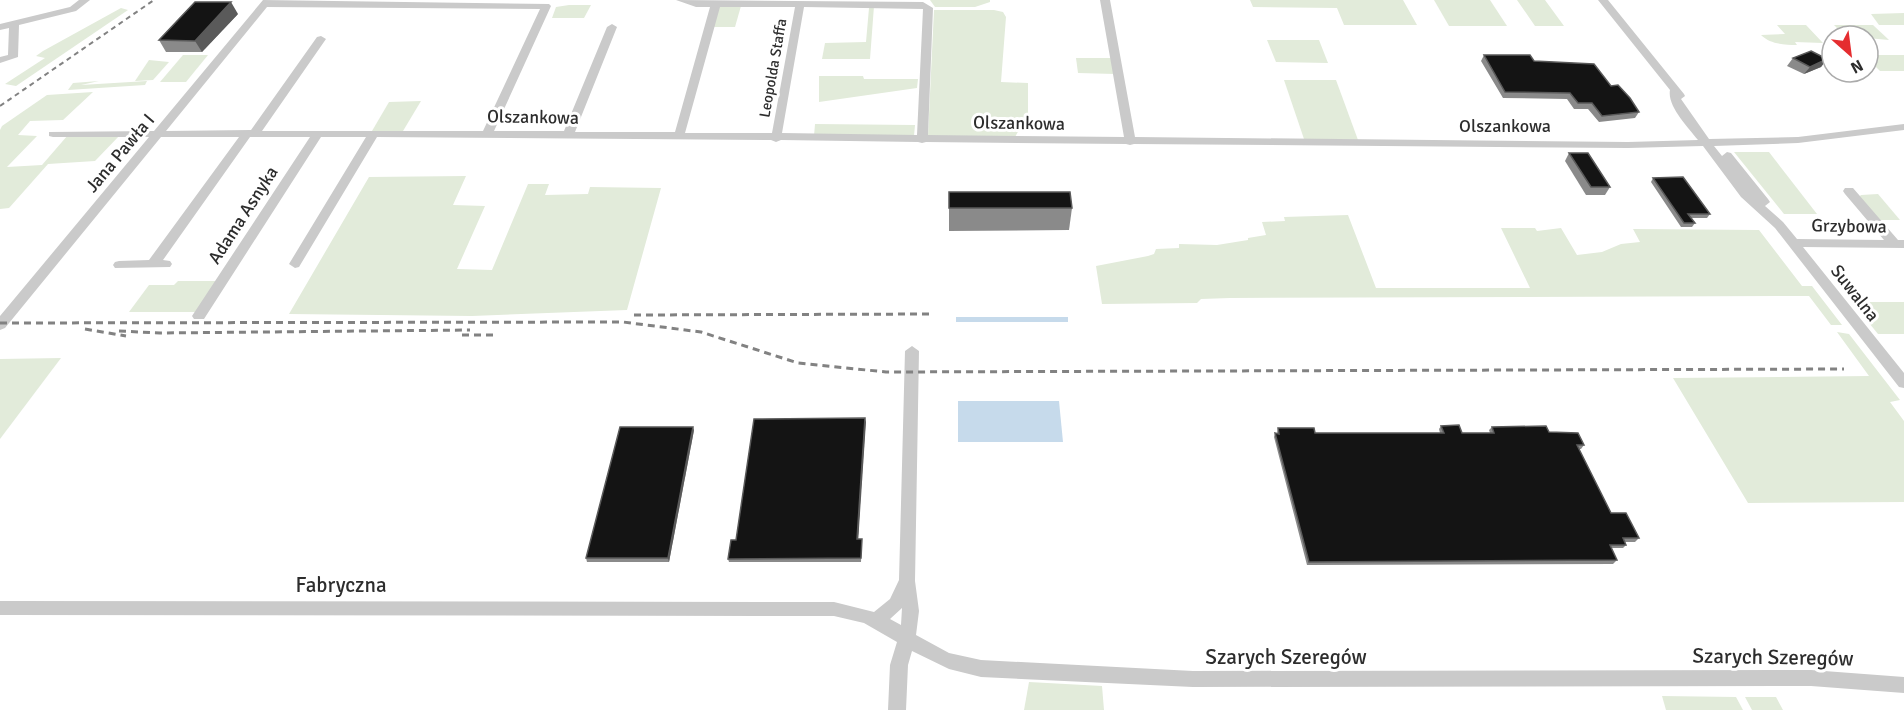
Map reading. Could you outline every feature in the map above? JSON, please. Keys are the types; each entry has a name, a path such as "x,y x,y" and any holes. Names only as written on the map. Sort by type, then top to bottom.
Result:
{"street":[{"path":"681,0 694,4 924,2 928,8 922,140"},
{"path":"1105,0 1130,142"},
{"name":"Suwalna","path":"1603,0 1674,90 1678,104 1710,141 1745,194 1779,225 1904,383"},
{"path":"266,2 398,2 546,6 487,134"},
{"name":"Jana Pawła I","path":"1,324 266,2"},
{"name":"Leopolda Staffa","path":"776,139 795,2"},
{"path":"679,136 716,4"},
{"path":"0,27 81,7"},
{"path":"0,60 13,57 14,24"},
{"path":"568,136 612,27"},
{"path":"118,265 159,264 251,133 321,39"},
{"path":"1710,141 1798,140 1904,127"},
{"name":"Olszankowa","path":"52,134 487,134 1130,142 1664,144 1710,141"},
{"name":"Adama Asnyka","path":"199,316 318,134"},
{"path":"295,264 374,134"},
{"path":"1849,191 1899,244"},
{"name":"Grzybowa","path":"1793,243 1899,244"},
{"path":"897,710 898,665 907,638 911,611 907,580 912,351"},
{"path":"877,619 896,604 907,580"},
{"name":"Fabryczna","path":"0,608 683,608"},
{"name":"Szarych Szeregów","path":"683,608 834,609 859,612 877,619 943,659 963,666 993,670 1193,679 1811,678 1904,686"}],"green space":[{"path":"930,0 990,0 990,2 975,7 935,7"},
{"path":"1250,0 1403,0 1417,25 1344,25 1337,8 1253,7"},
{"path":"1434,0 1490,0 1507,26 1449,26"},
{"path":"1517,0 1545,0 1564,26 1535,26"},
{"path":"591,5 584,18 552,18 556,7"},
{"path":"717,6 741,6 735,27 711,27"},
{"path":"874,6 870,59 822,59 825,43 866,42 869,8"},
{"path":"121,8 128,10 16,86 5,84 45,58 36,56 43,51"},
{"path":"934,10 1003,12 1006,17 1001,82 1028,83 1028,114 1015,137 928,136"},
{"path":"1904,13 1904,25 1880,25 1871,14"},
{"path":"1777,25 1806,25 1820,40 1820,43 1782,44 1761,35 1785,34"},
{"path":"1880,32 1889,40 1880,39"},
{"path":"1267,40 1319,40 1328,63 1276,62"},
{"path":"183,55 208,55 186,82 160,82"},
{"path":"1880,55 1904,55 1904,71 1880,71"},
{"path":"1076,58 1113,58 1115,74 1078,73"},
{"path":"149,60 169,62 153,80 135,81"},
{"path":"819,76 918,79 917,88 819,102"},
{"path":"1284,80 1336,80 1358,140 1304,139"},
{"path":"99,81 81,85 147,81 145,85 68,90 73,83"},
{"path":"93,92 63,120 30,121 18,135 37,136 7,167 42,165 68,135 120,135 95,161 48,164 9,208 0,209 0,130 2,126 47,95"},
{"path":"421,101 403,131 372,131 389,102"},
{"path":"815,124 915,125 914,136 814,136"},
{"path":"1734,152 1769,152 1817,214 1784,214"},
{"path":"466,176 453,205 485,206 457,269 492,270 528,184 549,184 545,195 588,194 590,187 661,188 627,310 472,316 289,314 369,177"},
{"path":"1878,194 1900,220 1879,220 1859,197"},
{"path":"1348,215 1376,288 1530,288 1501,228 1535,228 1537,231 1561,228 1577,255 1602,252 1621,244 1640,242 1633,229 1759,230 1802,286 1812,286 1842,325 1831,325 1809,296 1230,298 1201,299 1197,303 1102,304 1096,266 1148,256 1154,254 1156,249 1179,248 1179,244 1217,245 1248,240 1248,238 1266,235 1262,222 1285,221 1284,217"},
{"path":"178,281 218,281 198,312 129,312 149,285 174,285"},
{"path":"1852,302 1904,302 1904,334 1878,334"},
{"path":"1837,332 1849,334 1900,400 1890,402 1904,421 1904,502 1748,503 1673,378 1869,376"},
{"path":"61,358 0,439 0,359"},
{"path":"1029,682 1102,686 1104,710 1024,710"},
{"path":"1662,696 1736,697 1743,710 1666,710"},
{"path":"1745,697 1776,697 1783,710 1752,710"}],"water":[{"path":"956,317 1068,317 1068,322 956,322"},
{"path":"958,401 1059,401 1063,442 958,442"}],"building":[{"path":"195,2 231,2 195,41 159,40"},
{"path":"1811,51 1820,56 1820,62 1810,67 1793,58"},
{"path":"1484,55 1530,55 1534,61 1594,64 1611,86 1618,85 1639,112 1602,116 1592,103 1578,103 1570,93 1505,92"},
{"path":"1569,153 1588,153 1610,187 1591,187"},
{"path":"1683,177 1710,214 1688,214 1695,223 1684,223 1653,178"},
{"path":"949,192 1070,192 1072,208 949,208"},
{"path":"865,418 857,539 862,539 861,558 728,559 731,540 736,540 754,419"},
{"path":"1459,425 1462,433 1494,433 1492,427 1546,426 1549,432 1578,433 1584,445 1577,445 1611,513 1626,513 1639,538 1623,538 1626,545 1610,545 1617,560 1309,562 1275,433 1279,434 1278,428 1314,428 1315,433 1444,433 1441,426"},
{"path":"620,427 693,427 668,558 586,558"}],"railway":[{"path":"0,106 154,0"},
{"path":"634,315 931,314"},
{"path":"0,323 623,322 701,332 798,363 886,372 1844,369"},
{"path":"85,329 126,336"},
{"path":"119,331 160,333 470,330"},
{"path":"462,335 496,335"}]}
